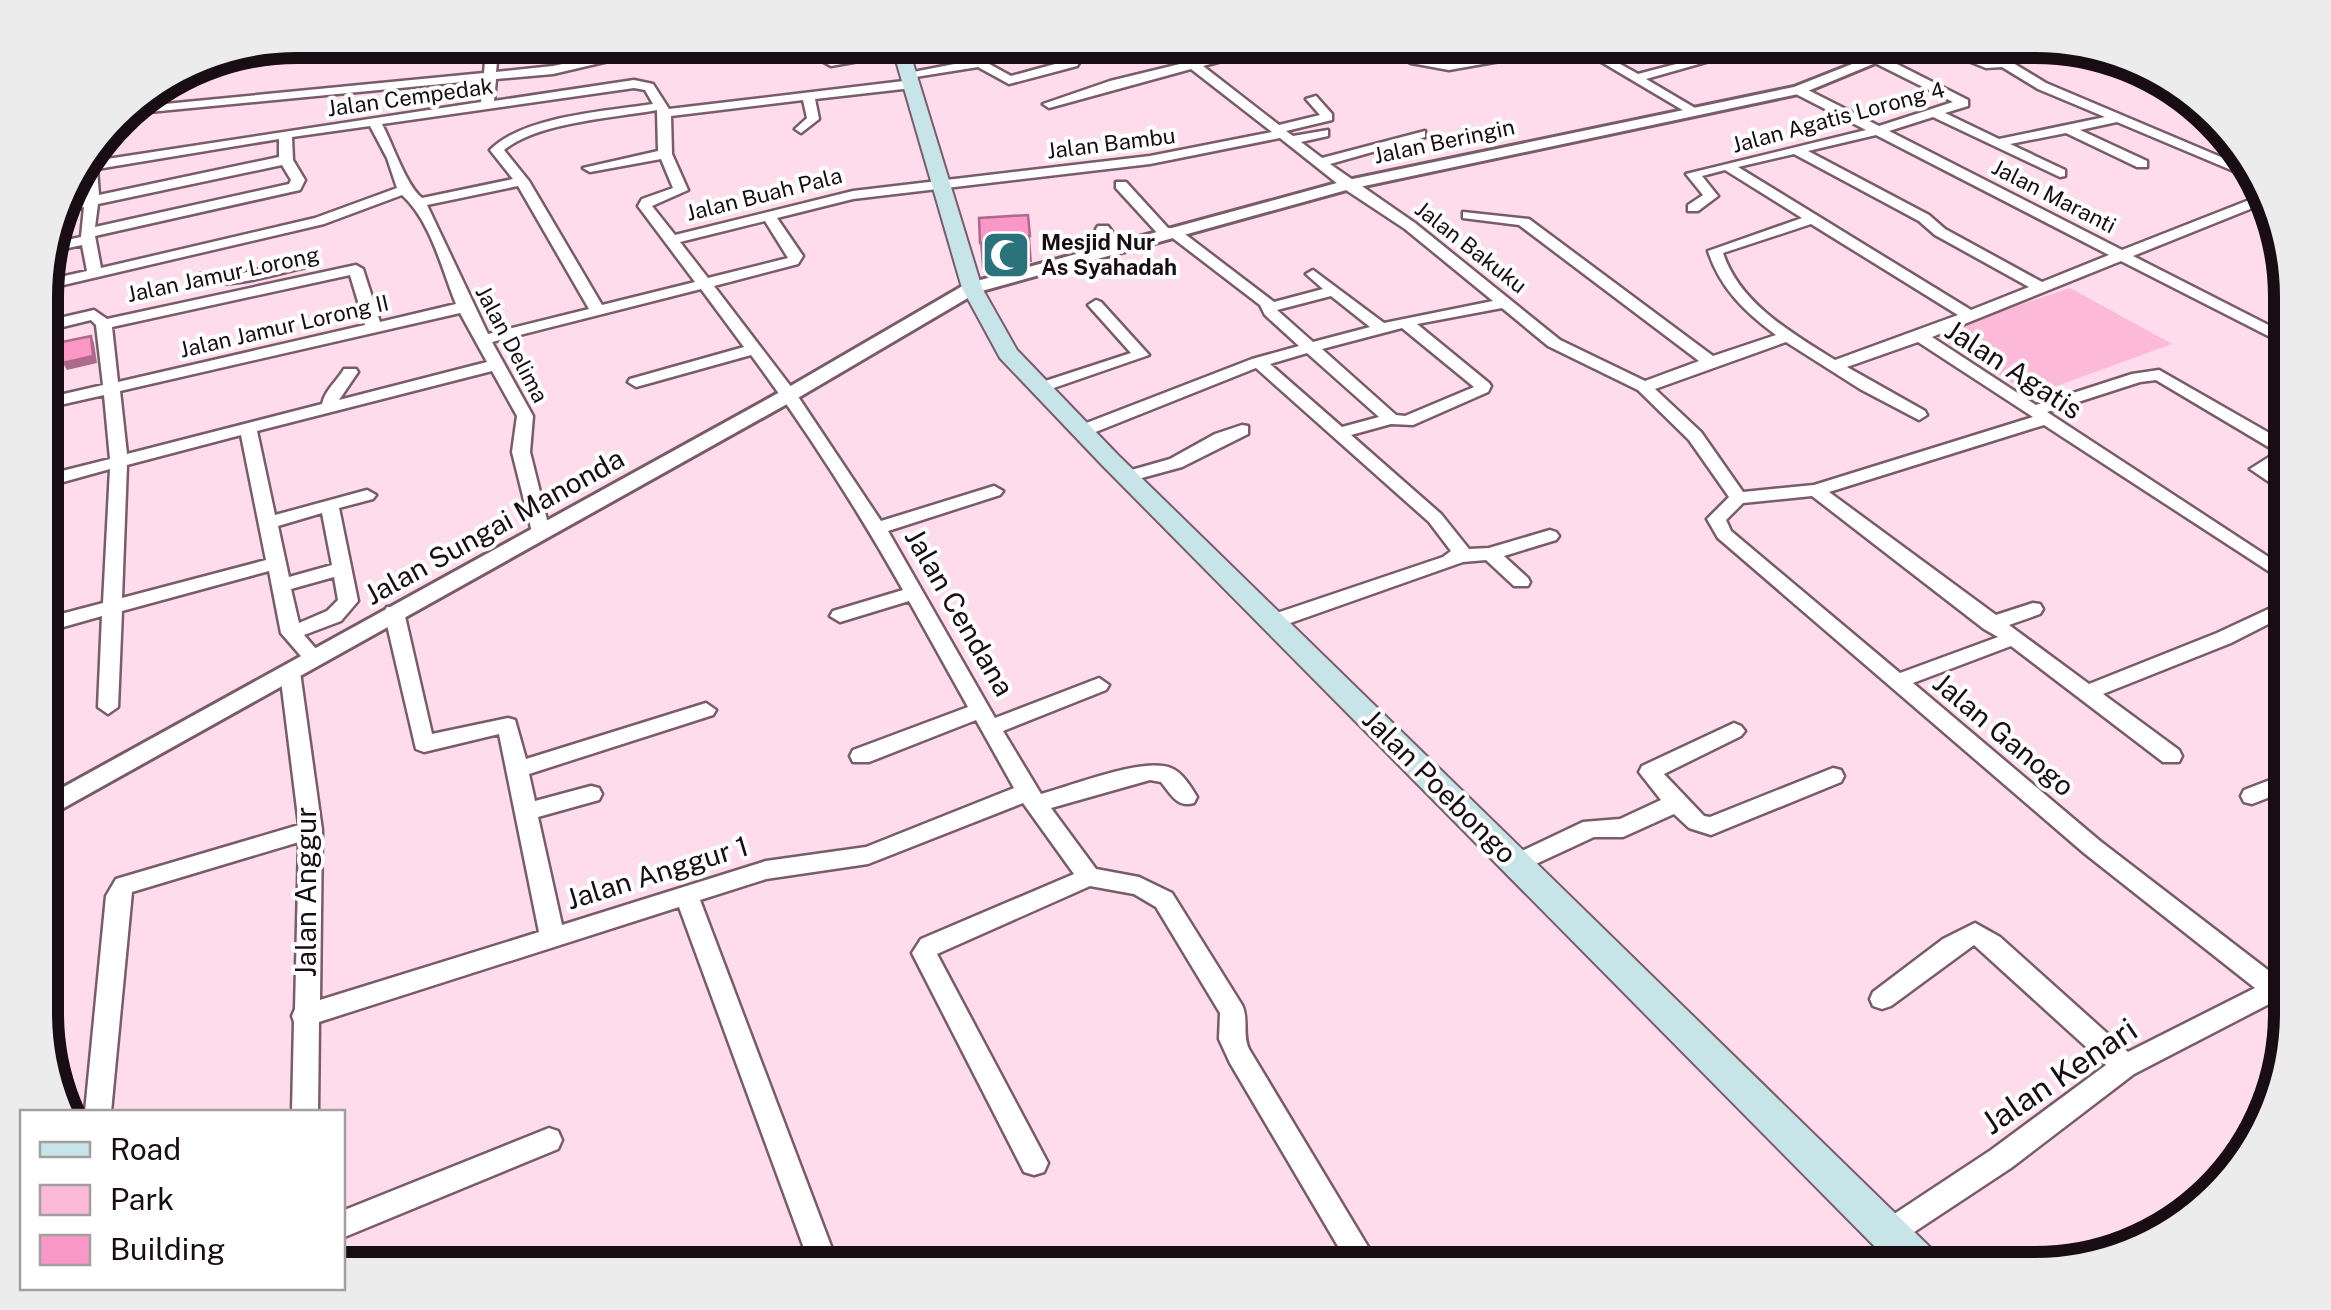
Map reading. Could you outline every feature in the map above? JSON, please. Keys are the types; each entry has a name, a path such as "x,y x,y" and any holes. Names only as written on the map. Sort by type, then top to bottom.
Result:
{"main road":[{"name":"Jalan Poebongo","path":"904,58 972,288 1000,341 1127,477 1908,1252"}],"street":[{"path":"487,107 491,58"},
{"path":"148,109 572,68 615,58"},
{"path":"598,311 522,181 497,150 502,144 533,132 663,110 809,98 980,62 1004,79 1025,78 1073,64 1069,58"},
{"name":"Jalan Bakuku","path":"1184,58 1348,185 1410,226 1554,343 1644,387 1695,436 1738,498"},
{"path":"1049,104 1222,58"},
{"path":"1410,58 1462,66 1502,58"},
{"path":"1601,58 1691,110"},
{"path":"1640,77 1711,58"},
{"name":"Jalan Beringin","path":"972,288 1348,185 1798,90 1884,58"},
{"path":"1970,58 1986,64 2004,64 2062,94 2234,167"},
{"name":"Jalan Agatis Lorong 4","path":"1727,166 1877,131 1965,101 1879,60"},
{"name":"Jalan Cempedak","path":"98,165 634,84 650,88 663,110"},
{"name":"Jalan Maranti","path":"1798,90 2273,333"},
{"path":"802,129 812,119 809,98"},
{"path":"1284,134 1328,116 1312,99"},
{"name":"Jalan Buah Pala","path":"663,110 665,154 681,190 645,204 789,396"},
{"path":"1934,114 2060,173"},
{"path":"1998,143 2118,118"},
{"name":"Jalan Delima","path":"374,122 394,158 404,190 419,203 465,307 527,421 521,452 541,532"},
{"path":"2068,129 2142,164"},
{"path":"64,243 295,187 298,180 286,160 285,134"},
{"path":"1284,134 1323,134"},
{"name":"Jalan Bambu","path":"866,193 1150,160 1284,134"},
{"path":"1323,162 1420,134"},
{"path":"1794,150 1924,218 1940,232 2040,287"},
{"path":"590,168 665,154"},
{"path":"76,205 286,160"},
{"path":"1693,208 1711,196 1693,174 1727,166"},
{"name":"Jalan Agatis Lorong 4","path":"1727,166 1968,315"},
{"path":"419,203 522,181"},
{"path":"87,183 90,202 87,236 95,274"},
{"path":"1121,185 1169,232 1251,290 1391,419"},
{"path":"59,282 292,228 351,212 404,190"},
{"name":"Jalan Buah Pala","path":"672,240 866,193"},
{"name":"Jalan Agatis","path":"1920,336 2254,203"},
{"path":"1468,215 1482,220 1510,218 1524,222 1711,362"},
{"path":"482,340 796,259 768,216"},
{"path":"1810,220 1720,248 1713,255 1724,280 1787,336 1919,415"},
{"path":"200,278 303,272 292,228"},
{"path":"1103,230 1116,246"},
{"path":"196,249 203,302"},
{"name":"Jalan Jamur Lorong","path":"58,323 94,315 104,324 203,302 303,272 358,270 374,329"},
{"path":"1313,274 1381,328"},
{"name":"Jalan Sungai Manonda","path":"58,802 789,396 972,288"},
{"path":"1268,308 1333,291"},
{"path":"1082,431 1258,362 1406,322 1506,303"},
{"path":"1040,388 1140,355 1096,304"},
{"name":"Jalan Jamur Lorong II","path":"58,400 465,307"},
{"path":"1339,434 1391,419 1407,421 1483,386 1406,322"},
{"path":"104,324 119,460 108,706"},
{"path":"1644,387 1787,336"},
{"path":"1835,366 1920,336"},
{"name":"Jalan Agatis","path":"1920,336 2273,567"},
{"path":"636,382 752,350"},
{"path":"1258,362 1434,518 1457,544 1458,556"},
{"path":"58,478 495,365"},
{"path":"330,407 332,395 346,382 350,372"},
{"path":"1738,498 1816,490 2040,415 2138,377 2159,375 2273,442"},
{"name":"Jalan Cendana","path":"789,396 877,528 1032,798 1089,877"},
{"path":"248,428 291,633 314,658"},
{"path":"1127,477 1172,464 1211,440 1242,430"},
{"path":"2273,462 2259,469 2273,479"},
{"path":"1816,490 2171,756"},
{"name":"Jalan Cendana","path":"877,528 994,492"},
{"path":"267,523 367,495"},
{"name":"Jalan Ganogo","path":"1738,498 1719,513 1718,527 2092,847 2273,987"},
{"path":"291,633 340,612 348,599 330,506"},
{"path":"1272,622 1458,556 1490,554 1550,536"},
{"path":"1490,554 1522,582"},
{"path":"58,622 274,564"},
{"path":"279,586 343,568"},
{"path":"840,616 915,593"},
{"path":"1991,624 2033,609"},
{"path":"394,612 424,744 506,724 520,769 552,936"},
{"path":"2086,692 2224,638 2273,614"},
{"path":"1895,682 2012,639"},
{"name":"Jalan Anggur","path":"290,672 311,830 304,1110"},
{"name":"Jalan Cendana","path":"987,718 1099,685"},
{"path":"520,769 706,710"},
{"path":"861,756 987,718"},
{"path":"1734,731 1650,772 1696,822 1711,826 1833,776"},
{"name":"Jalan Anggur 1","path":"304,1016 781,866 868,855 1032,798 1150,772 1168,775 1186,797"},
{"path":"2252,796 2273,790"},
{"path":"527,812 591,794"},
{"path":"1517,863 1591,828 1623,828 1676,803"},
{"path":"98,1110 118,896 124,885 311,830"},
{"path":"1034,1164 924,952 1089,877 1151,890 1175,916 1233,1012 1232,1039 1239,1055 1357,1252"},
{"path":"686,896 819,1252"},
{"path":"1882,1000 1950,946 1975,933 2005,955 2126,1066"},
{"name":"Jalan Kenari","path":"1889,1234 2126,1066 2273,1000"},
{"path":"345,1224 550,1140"}],"green space":[{"path":"2070,288 2172,344 2032,395 1933,334"}],"building":[{"path":"1028,215 1030,236 980,243 979,218"},
{"path":"91,336 93,356 63,363 62,342"}],"place":[{"name":"Mesjid Nur As Syahadah","path":"1006,255"}]}
